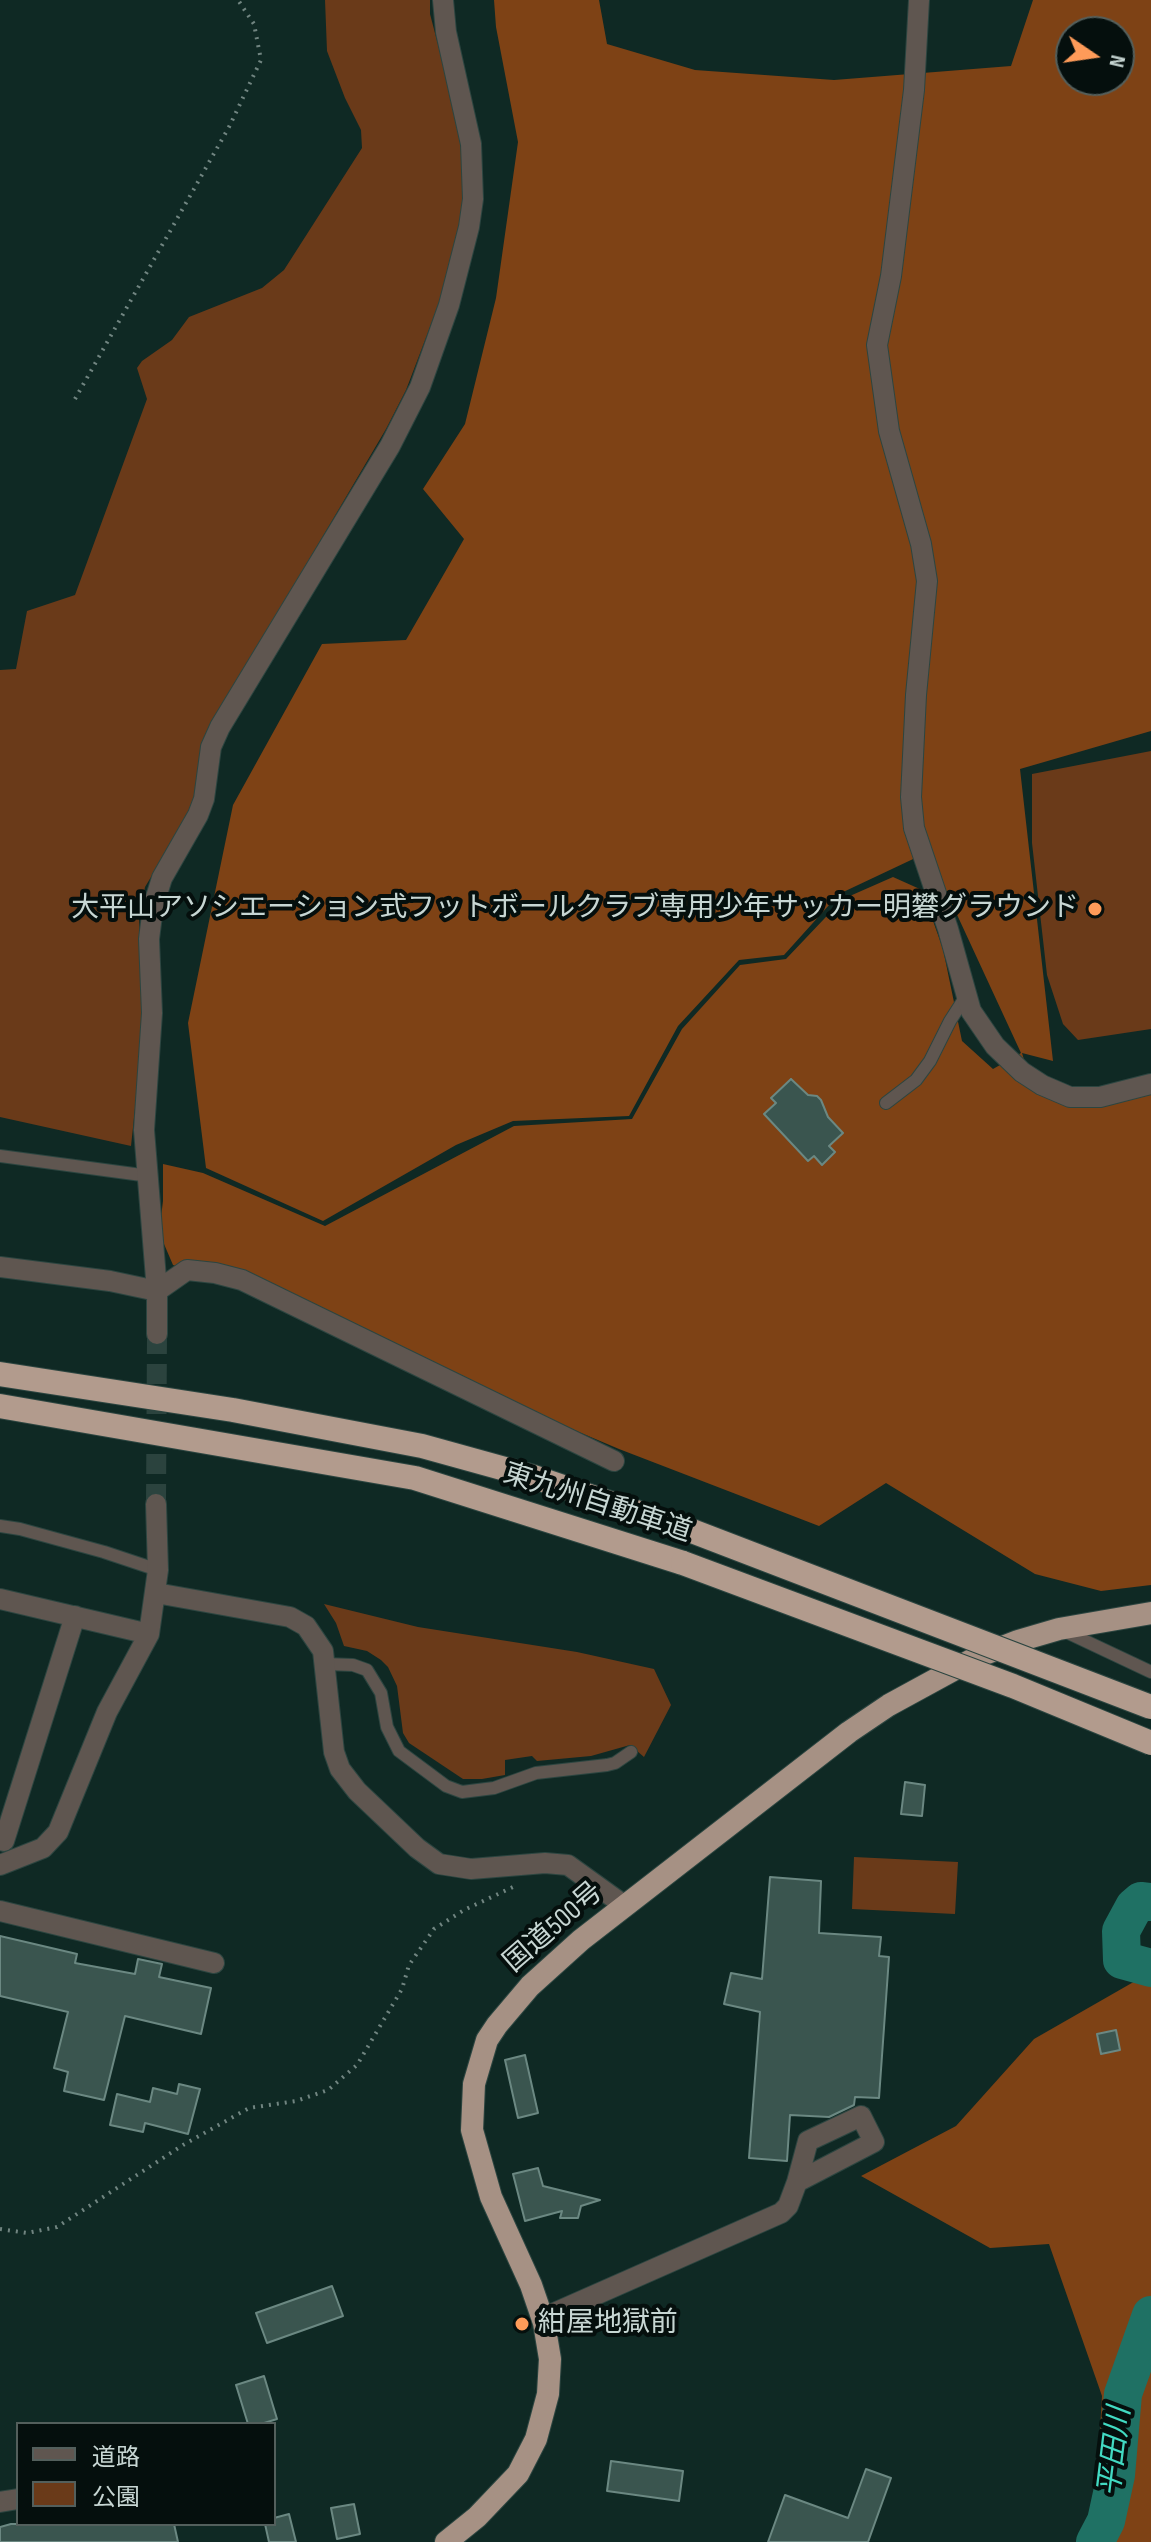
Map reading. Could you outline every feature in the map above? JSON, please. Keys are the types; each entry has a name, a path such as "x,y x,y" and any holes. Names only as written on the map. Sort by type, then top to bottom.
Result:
{"highway":[{"name":"東九州自動車道","path":"0,1374 233,1410 422,1446 534,1477 692,1531 1151,1707"},
{"name":"東九州自動車道","path":"0,1406 415,1478 683,1563 1013,1686 1151,1743"},
{"name":"国道500号","path":"446,2542 502,2493 527,2458 548,2394 550,2359 543,2318 491,2197 472,2130 474,2084 487,2040 512,2006 555,1963 625,1906 849,1732 889,1705 977,1657 1059,1629 1151,1613"}],"street":[{"path":"157,1334 157,1291 144,1130 152,1013 149,939 156,892 198,815 204,799 211,747 220,727 408,413 449,305 473,199 471,144 446,32 443,0"},
{"path":"919,0 914,90 891,276 877,345 889,431 921,544 927,581 916,695 911,797 914,828 948,929 971,1011 995,1046 1022,1072 1055,1092 1070,1097 1100,1097 1151,1084"},
{"path":"0,1267 110,1281 157,1291 187,1270 242,1280 614,1461"},
{"path":"0,1865 50,1842 64,1822 107,1712 149,1634 158,1570 156,1504"},
{"path":"156,1593 290,1617 306,1626 323,1651 334,1752 340,1769 357,1791 439,1864 458,1868 545,1863 568,1865 625,1906"},
{"path":"0,1599 149,1634"},
{"path":"25,1856 2,1840 75,1616"},
{"path":"0,1911 214,1963"},
{"path":"543,2318 769,2220 788,2206 797,2182"}],"lane":[{"path":"886,1103 916,1080 966,996"},
{"path":"0,1156 149,1176"},
{"path":"0,1526 104,1552 158,1570"},
{"path":"1059,1629 1151,1672"},
{"path":"325,1664 353,1665 367,1670 381,1693 387,1727 399,1751 446,1786 462,1792 494,1788 536,1773 607,1765 631,1752"}],"path":[{"path":"75,399 229,127 261,60 254,24 238,0"},
{"path":"0,2229 27,2233 57,2227 183,2145 249,2108 296,2101 328,2090 357,2065 402,1989 409,1965 434,1929 464,1910 513,1887"}],"green space":[{"path":"325,0 430,0 430,14 452,98 462,153 462,214 440,301 406,390 386,429 213,723 193,801 183,824 145,887 139,918 144,1025 131,1146 0,1117 0,670 16,669 27,611 75,595 147,399 137,368 172,340 189,317 262,288 284,270 362,148 361,130 327,51"},
{"name":"大平山アソシエーション式フットボールクラブ専用少年サッカー明礬グラウンド","path":"1151,751 1151,1029 1078,1040 1063,1024 1047,975 1032,843 1032,774"},
{"path":"324,1604 418,1627 577,1652 654,1669 671,1705 644,1757 630,1745 591,1756 537,1761 532,1756 505,1760 505,1775 463,1779 409,1743 403,1733 397,1686 388,1667 367,1651 344,1646 336,1623"},
{"path":"854,1857 958,1862 955,1914 852,1909"}],"shaded area":[{"path":"494,0 599,0 607,44 695,70 834,80 1011,66 1033,0 1151,0 1151,731 1020,769 1053,1061 1022,1053 1033,1089 1151,1091 1151,1585 1101,1591 1035,1574 886,1483 819,1526 619,1449 253,1294 173,1265 160,1225 163,1164 203,1173 325,1226 514,1126 632,1119 682,1029 740,965 786,959 843,899 893,877 922,890 943,949 962,1041 993,1069 1021,1053 928,852 839,894 784,955 739,960 678,1026 629,1116 513,1121 456,1145 323,1221 206,1168 188,1023 233,805 322,644 406,640 464,539 423,489 465,424 496,298 518,142 496,27"},
{"path":"1151,1972 1151,2542 1106,2542 1098,2462 1102,2396 1049,2244 990,2248 861,2176 956,2126 1034,2039"}],"building":[{"path":"791,1079 808,1095 821,1100 828,1117 843,1133 829,1146 835,1152 822,1165 814,1156 808,1161 764,1114 776,1103 771,1098"},
{"path":"905,1782 925,1785 922,1816 901,1814"},
{"path":"770,1877 821,1881 819,1933 881,1937 879,1956 889,1957 879,2098 855,2097 854,2105 829,2117 790,2115 787,2161 749,2158 760,2012 724,2004 731,1973 762,1979"},
{"path":"0,1936 77,1954 75,1963 135,1974 138,1959 162,1964 159,1977 211,1988 201,2034 125,2016 104,2100 64,2091 68,2072 54,2068 68,2012 0,1996"},
{"path":"1116,2030 1120,2050 1101,2054 1097,2034"},
{"path":"525,2055 538,2113 518,2118 505,2060"},
{"path":"179,2084 200,2089 188,2134 145,2123 143,2132 110,2125 117,2094 150,2102 153,2088 177,2094"},
{"path":"538,2168 543,2186 600,2200 581,2206 578,2218 560,2218 562,2211 525,2221 513,2174"},
{"path":"332,2286 343,2316 267,2343 256,2313"},
{"path":"264,2376 277,2419 247,2422 236,2385"},
{"path":"611,2461 683,2471 679,2501 607,2491"},
{"path":"866,2469 891,2478 868,2542 768,2542 785,2495 848,2518"},
{"path":"354,2504 360,2534 337,2539 331,2508"},
{"path":"289,2514 296,2542 269,2542 265,2526 276,2526 276,2517"},
{"path":"11,2524 174,2526 178,2542 0,2542 0,2527"}],"waterway":[{"name":"平田川","path":"1151,1902 1141,1901 1134,1907 1121,1931 1122,1960 1151,1968"},
{"name":"平田川","path":"1095,2542 1106,2521 1116,2475 1123,2394 1151,2315"}],"tunnel":[{"path":"156,1504 157,1334"}],"place":[{"name":"大平山アソシエーション式フットボールクラブ専用少年サッカー明礬グラウンド","path":"1095,909"},
{"name":"紺屋地獄前","path":"522,2324"}]}
